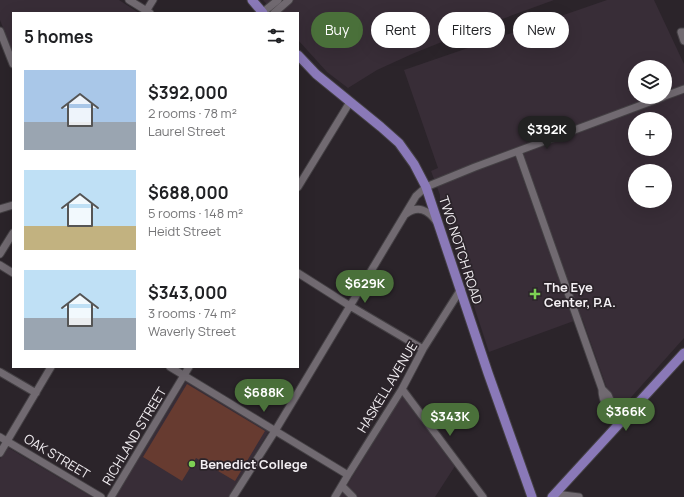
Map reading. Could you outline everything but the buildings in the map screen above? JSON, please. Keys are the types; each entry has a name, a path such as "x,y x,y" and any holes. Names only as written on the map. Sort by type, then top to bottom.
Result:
{"main road":[{"path":"252,0 261,12"},
{"name":"TWO NOTCH ROAD","path":"299,56 316,74 381,126 399,143 414,164 426,187 488,373 532,497"},
{"path":"553,495 684,353"}],"street":[{"path":"129,0 147,12 153,0"},
{"path":"263,12 278,0"},
{"path":"275,12 290,0"},
{"path":"0,30 12,61"},
{"path":"682,32 684,41"},
{"path":"672,94 684,89"},
{"path":"299,185 350,102"},
{"path":"233,497 275,431 416,196 426,187 645,104"},
{"path":"518,151 602,389 602,396 606,406 624,419"},
{"path":"0,209 12,204"},
{"path":"406,214 417,209 429,212 440,228"},
{"path":"0,254 12,235"},
{"path":"0,265 12,272"},
{"path":"299,274 423,349"},
{"name":"HASKELL AVENUE","path":"335,497 402,389 423,349 460,289"},
{"path":"0,453 50,368"},
{"path":"172,368 348,475"},
{"name":"RICHLAND STREET","path":"111,497 188,368"},
{"path":"0,372 36,393"},
{"path":"402,389 483,497"},
{"name":"OAK STREET","path":"0,437 101,497"},
{"path":"342,486 353,497"},
{"path":"553,495 579,497"}],"shaded area":[{"path":"0,0 119,0 137,12 12,12 12,51 0,20"},
{"path":"263,0 554,0 521,12 513,12 513,15 505,18 505,12 438,12 438,44 430,47 430,12 371,12 371,48 427,48 377,70 348,88 327,72 299,41 299,12 274,12"},
{"path":"607,0 654,0 684,64 684,338 625,404 617,403 610,397 582,318 489,352 440,202 440,195 431,171 438,168 404,70 468,48 505,48 505,35 513,32 513,48 569,48 569,13"},
{"name":"Benedict College","path":"186,381 269,431 229,497 115,497"},
{"name":"Benedict College","path":"187,384 265,431 235,481 196,458 182,481 143,457"},
{"path":"402,396 455,466 435,497 340,497"},
{"path":"7,447 92,497 0,497 0,459"}],"place":[{"name":"The Eye Center, P.A.","path":"535,294"},
{"name":"Benedict College","path":"192,464"}]}
